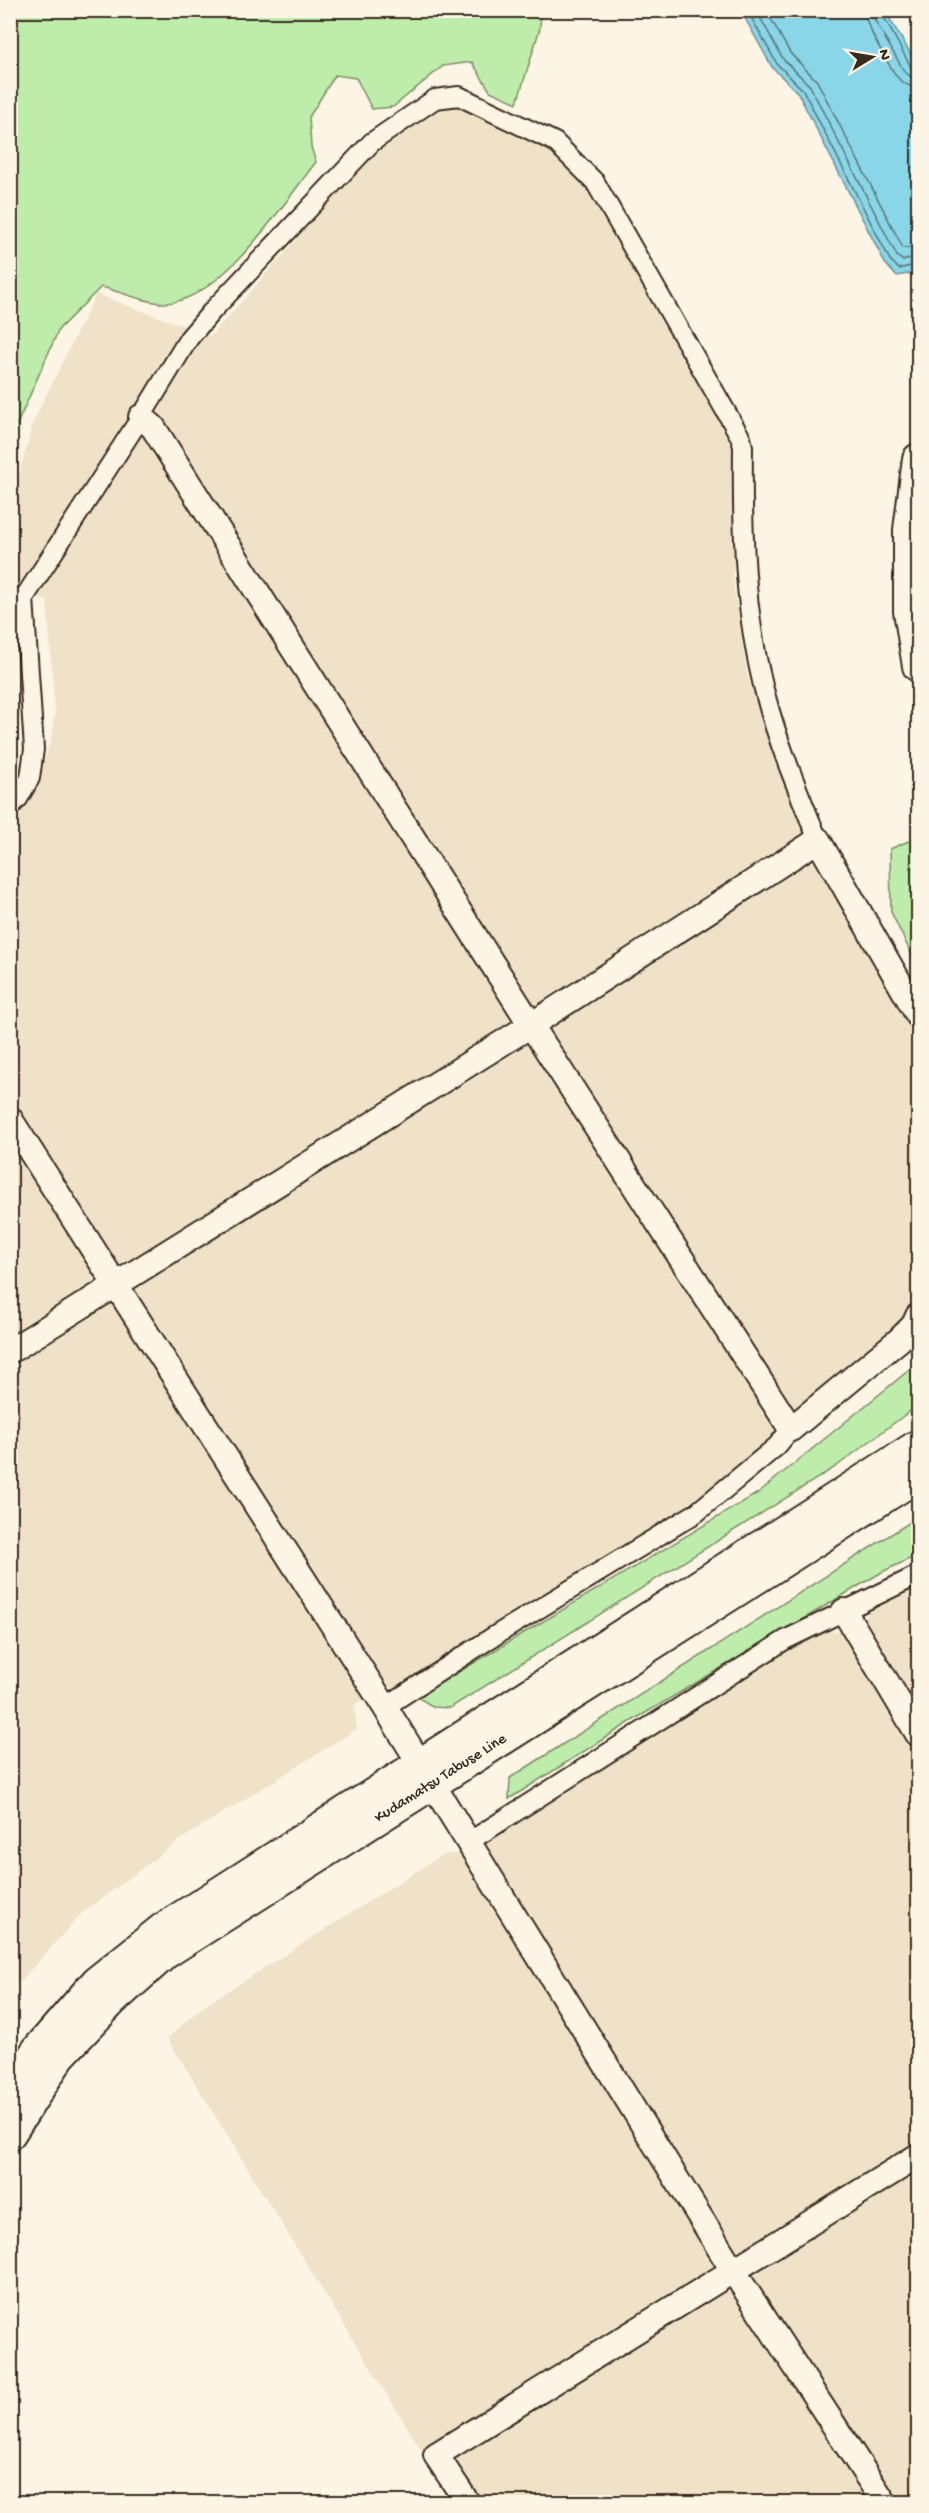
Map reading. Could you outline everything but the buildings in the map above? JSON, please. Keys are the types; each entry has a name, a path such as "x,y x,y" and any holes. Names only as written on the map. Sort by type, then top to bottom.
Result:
{"main road":[{"path":"918,459 909,530 909,611 918,666"},
{"name":"Kudamatsu Tabuse Line","path":"10,2134 60,2055 112,2001 166,1953 426,1775 918,1445"},
{"name":"Kudamatsu Tabuse Line","path":"10,2090 37,2050 104,1975 162,1929 426,1775 918,1476"}],"street":[{"path":"10,807 18,799 30,778 34,749 24,598 141,417 189,338 213,310 372,142 435,99 459,96 555,142 595,182 741,438 743,552 751,623 766,696 784,754 818,840 918,1015"},
{"path":"141,417 153,427 160,437 531,1025 791,1429"},
{"path":"10,1351 531,1025 818,840"},
{"path":"10,1119 385,1707 734,2272 884,2502"},
{"path":"385,1707 491,1638 696,1513 777,1446 791,1429 899,1340 914,1325 918,1316"},
{"path":"467,1843 785,1640 918,1575"},
{"path":"844,1611 918,1734"},
{"path":"467,2502 436,2455 918,2156"}],"shaded area":[{"path":"456,104 549,149 584,187 660,313 735,450 733,581 747,674 789,795 826,871 918,1035 918,1297 903,1329 776,1440 619,1554 400,1689 388,1686 354,1705 357,1729 180,1840 82,1913 11,1992 10,821 28,801 40,774 51,739 55,713 47,601 11,590 11,505 33,422 96,294 211,336 379,146 434,108"},
{"path":"918,1581 918,2502 476,2502 455,2469 420,2448 167,2038 204,2006 442,1855 455,1854 491,1833 821,1628 836,1632 865,1621 869,1604"}],"green space":[{"path":"11,10 541,11 540,28 517,103 490,91 472,62 443,66 393,107 372,109 356,78 335,75 309,117 311,147 316,162 269,225 228,269 207,287 185,299 157,302 101,287 59,329 15,429 11,449"},
{"path":"11,657 17,753 10,766"},
{"path":"918,837 918,968 891,912 890,849"},
{"path":"918,1357 918,1405 837,1466 450,1708 434,1707 417,1697 758,1493 914,1366"},
{"path":"918,1517 918,1555 882,1572 627,1724 509,1799 510,1778"}],"water":[{"path":"741,11 885,11 918,66 918,263 915,273 896,276 885,263 798,93 772,67"}]}
